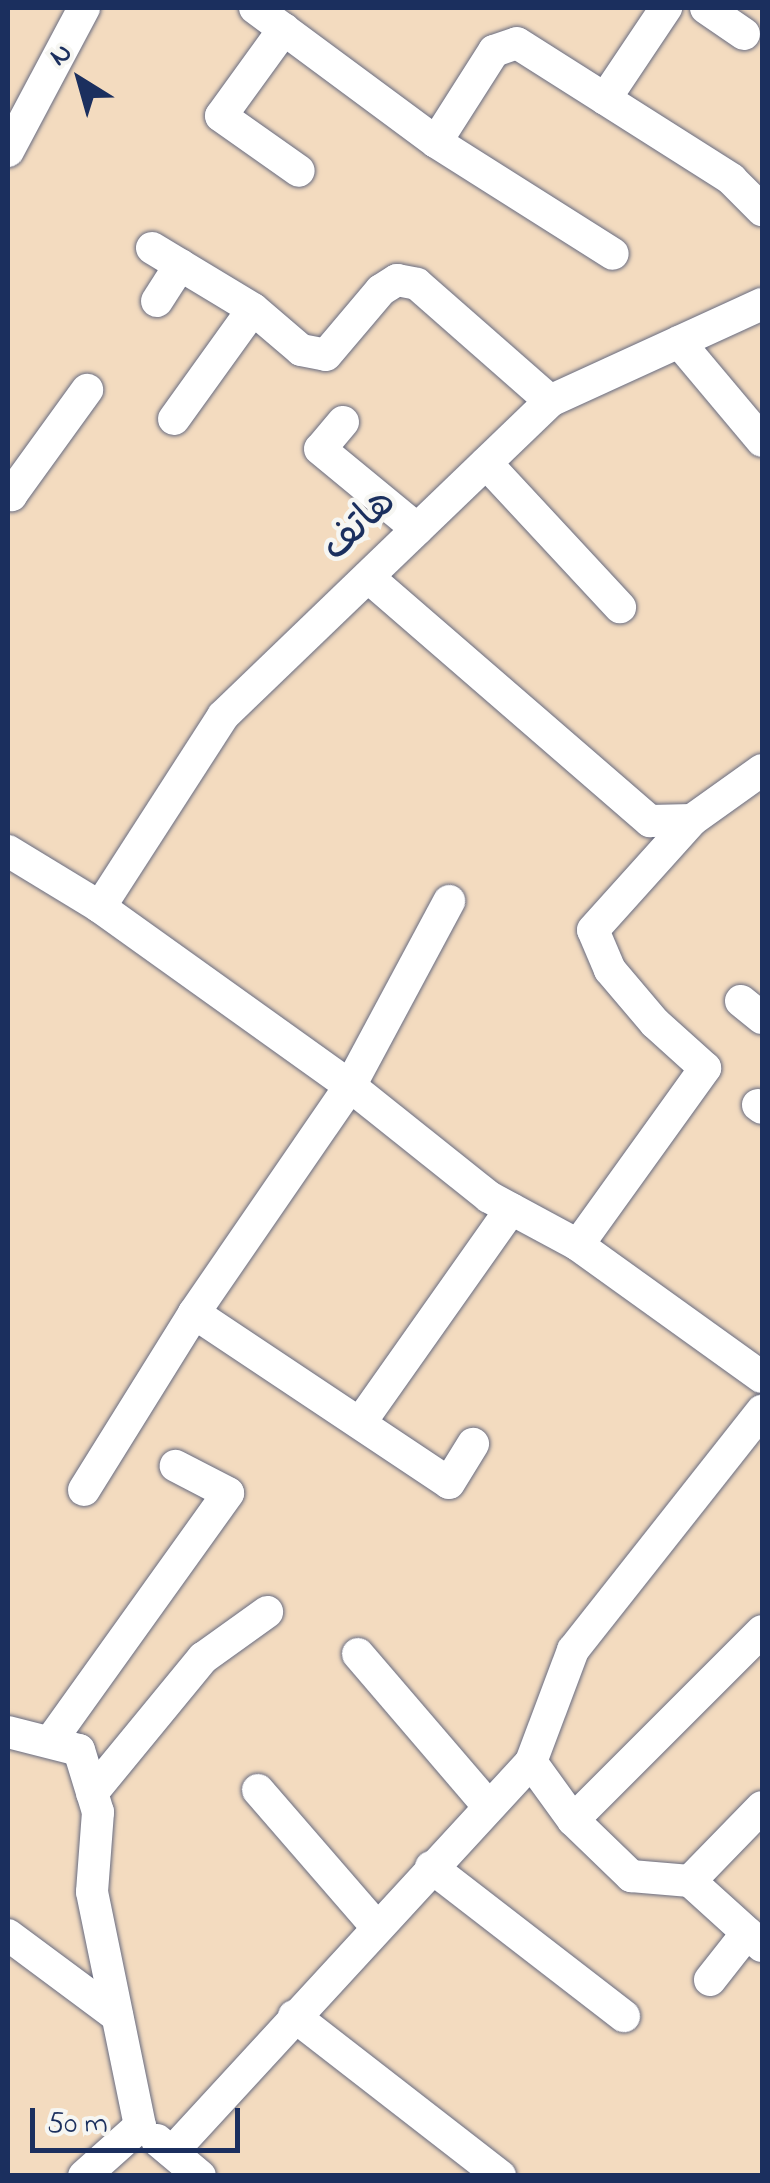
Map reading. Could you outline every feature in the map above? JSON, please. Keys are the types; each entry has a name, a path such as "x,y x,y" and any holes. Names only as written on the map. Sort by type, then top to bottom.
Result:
{"street":[{"path":"8,150 84,8"},
{"path":"256,8 436,142 612,254"},
{"path":"605,99 666,8"},
{"path":"709,8 744,34"},
{"path":"284,29 221,116 299,171"},
{"path":"436,142 494,50 517,43 731,178 762,210"},
{"path":"157,301 166,257 253,309 301,350 326,354 382,290 396,280 417,284 550,400"},
{"name":"هاتف","path":"100,907 224,716 550,400 762,304"},
{"path":"174,419 253,309"},
{"path":"679,342 762,441"},
{"path":"8,493 11,496 87,390"},
{"path":"342,422 320,450 418,529"},
{"path":"486,463 620,607"},
{"path":"368,577 650,821 692,820"},
{"path":"578,1245 704,1068 655,1023 610,970 593,930 692,820 762,770"},
{"path":"8,850 100,907 350,1086 489,1197 578,1245 762,1378"},
{"path":"84,1490 194,1313 350,1086 450,901"},
{"path":"360,1423 511,1209"},
{"path":"194,1313 449,1483 473,1444"},
{"path":"172,2152 531,1762 573,1650 762,1411"},
{"path":"50,1742 228,1493 176,1466"},
{"path":"92,1794 204,1658 268,1612"},
{"path":"573,1820 762,1631"},
{"path":"358,1654 489,1807"},
{"path":"8,1732 79,1750 98,1812 92,1892 140,2126 200,2176"},
{"path":"531,1762 573,1820 631,1876 690,1881 755,1939 710,1980"},
{"path":"258,1790 376,1926"},
{"path":"690,1881 762,1808"},
{"path":"431,1867 624,2016"},
{"path":"8,1935 117,2016"},
{"path":"294,2016 500,2176"},
{"path":"84,2176 140,2126"}]}
